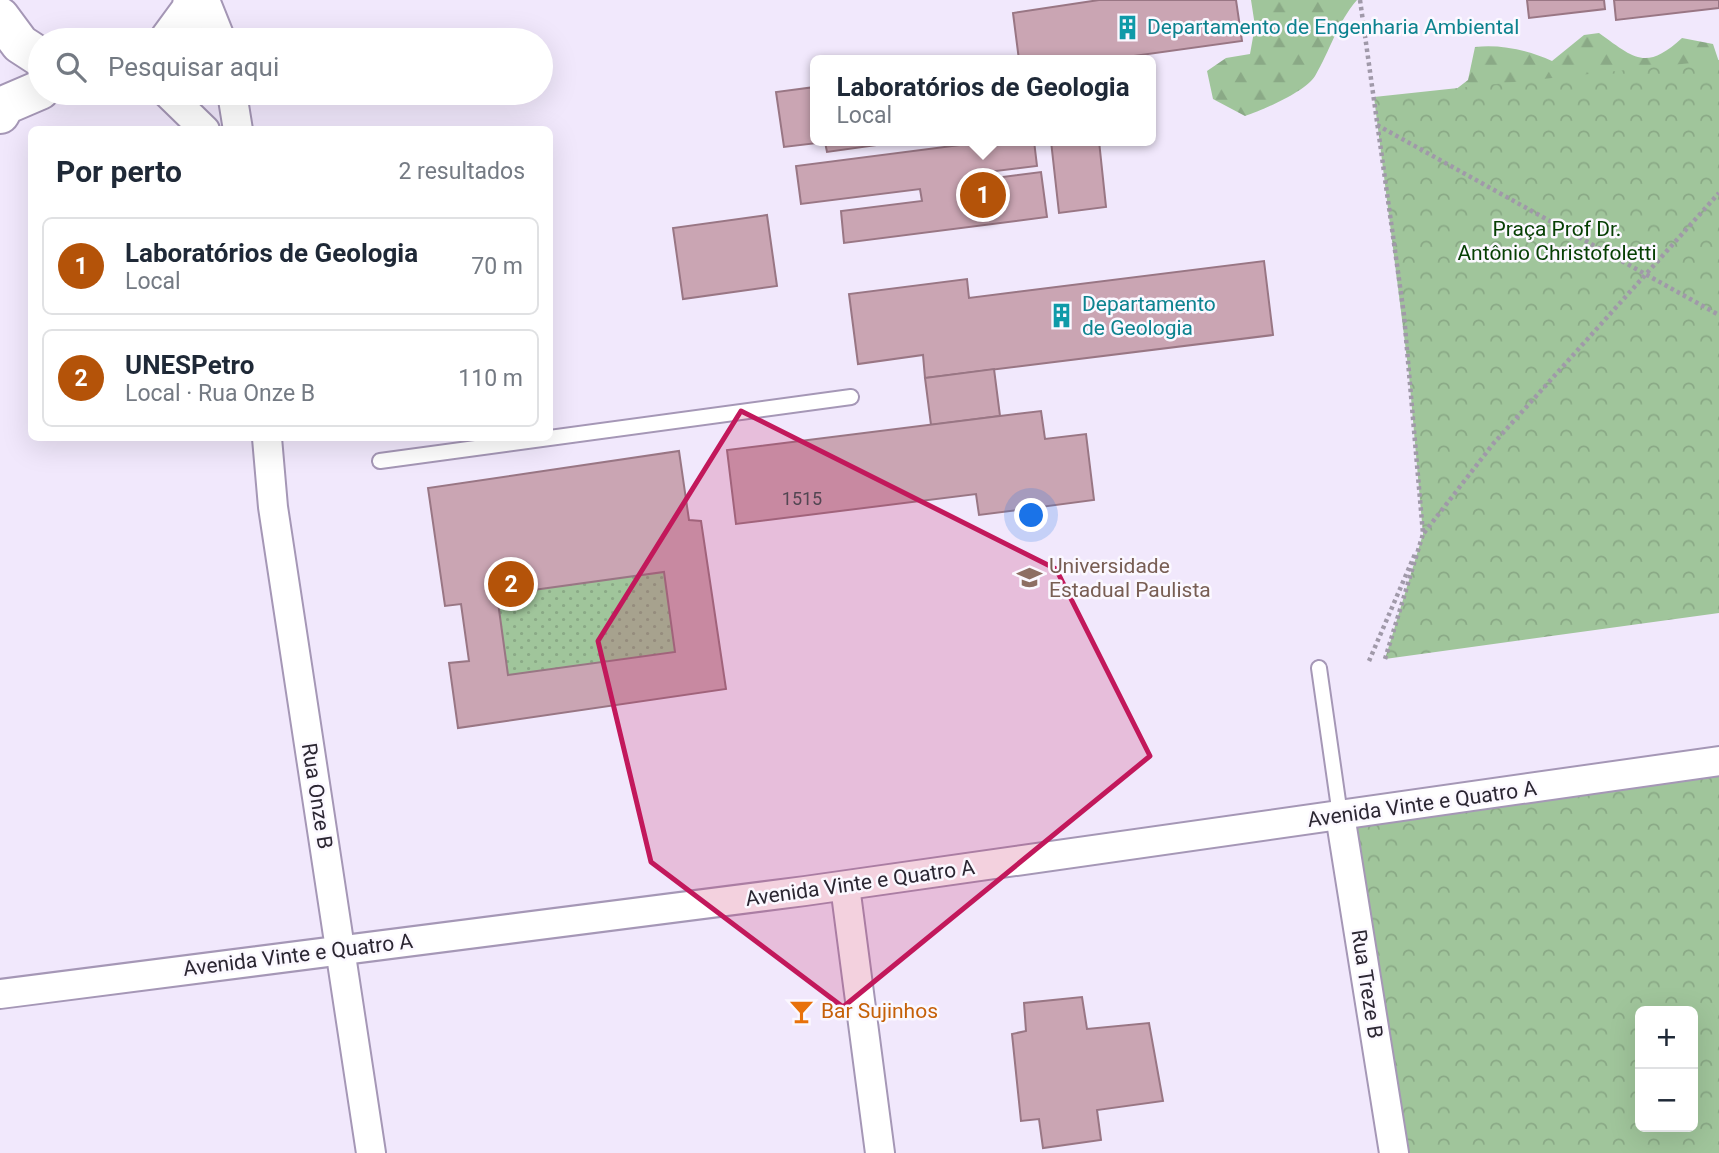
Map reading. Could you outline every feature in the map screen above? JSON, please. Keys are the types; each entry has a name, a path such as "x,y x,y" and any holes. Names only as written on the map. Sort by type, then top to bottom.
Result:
{"main road":[{"path":"178,28 191,10 193,0"},
{"path":"0,17 20,44 28,49"},
{"path":"0,114 5,105 28,95"}],"street":[{"path":"205,0 216,28"},
{"path":"179,105 201,126"},
{"path":"234,105 236,126"},
{"name":"Rua Onze B","path":"267,441 273,507 371,1153"},
{"name":"Avenida Vinte e Quatro A","path":"0,993 845,886 1719,761"},
{"name":"Rua Treze B","path":"1340,816 1394,1153"},
{"path":"845,886 880,1153"}],"lane":[{"path":"553,437 851,397"},
{"path":"380,461 527,441"},
{"path":"1319,668 1340,816"}],"path":[{"path":"1360,0 1404,315 1423,534 1385,659"},
{"path":"1377,125 1648,273 1719,315"},
{"path":"1368,661 1423,534 1493,444 1719,193"}],"highlighted area":[{"path":"741,411 1056,569 1150,756 843,1007 651,862 598,641"}],"green space":[{"path":"1251,0 1357,0 1344,18 1310,82 1283,100 1245,116 1213,99 1207,71 1226,58 1250,54 1255,26"},
{"path":"1599,33 1640,58 1659,55 1682,38 1713,44 1719,62 1455,90 1468,80 1475,47 1514,49 1552,61 1584,35"},
{"name":"Praça Prof Dr. Antônio Christofoletti","path":"1719,60 1719,613 1385,659 1423,534 1409,375 1374,97"},
{"path":"664,572 675,652 508,675 497,595"},
{"path":"1719,761 1719,1153 1394,1153 1340,815"}],"building":[{"name":"Departamento de Engenharia Ambiental","path":"1099,0 1236,0 1242,41 1141,55 1018,55 1013,13"},
{"path":"1527,0 1604,0 1605,9 1529,18"},
{"path":"1614,0 1719,0 1719,8 1616,20"},
{"path":"810,88 810,144 784,147 776,92"},
{"path":"826,146 870,146 827,152"},
{"path":"952,146 1035,146 1037,166 979,173 980,180 1041,172 1047,217 844,243 841,211 922,201 920,189 801,204 796,166"},
{"path":"1052,146 1100,146 1106,207 1059,213"},
{"path":"767,215 777,286 683,299 673,228"},
{"name":"Departamento de Geologia","path":"1264,261 1273,335 925,378 923,355 858,364 849,294 967,279 969,298"},
{"path":"994,369 1000,416 931,425 925,378"},
{"path":"1041,411 1045,439 1086,434 1094,500 979,515 976,494 736,524 727,450"},
{"path":"679,451 689,520 701,521 726,689 458,728 449,663 469,661 461,604 445,606 428,488","holes":["664,572 675,652 508,675 497,595"]},
{"path":"1082,997 1087,1029 1149,1023 1163,1101 1097,1110 1101,1140 1043,1148 1039,1119 1021,1121 1012,1034 1026,1031 1024,1003"}],"place":[{"name":"Departamento de Engenharia Ambiental","path":"1127,27"},
{"name":"Laboratórios de Geologia","path":"983,195"},
{"name":"Departamento de Geologia","path":"1062,316"},
{"name":"Universidade Estadual Paulista","path":"1029,578"},
{"name":"UNESPetro","path":"511,584"},
{"name":"Bar Sujinhos","path":"801,1011"}]}
